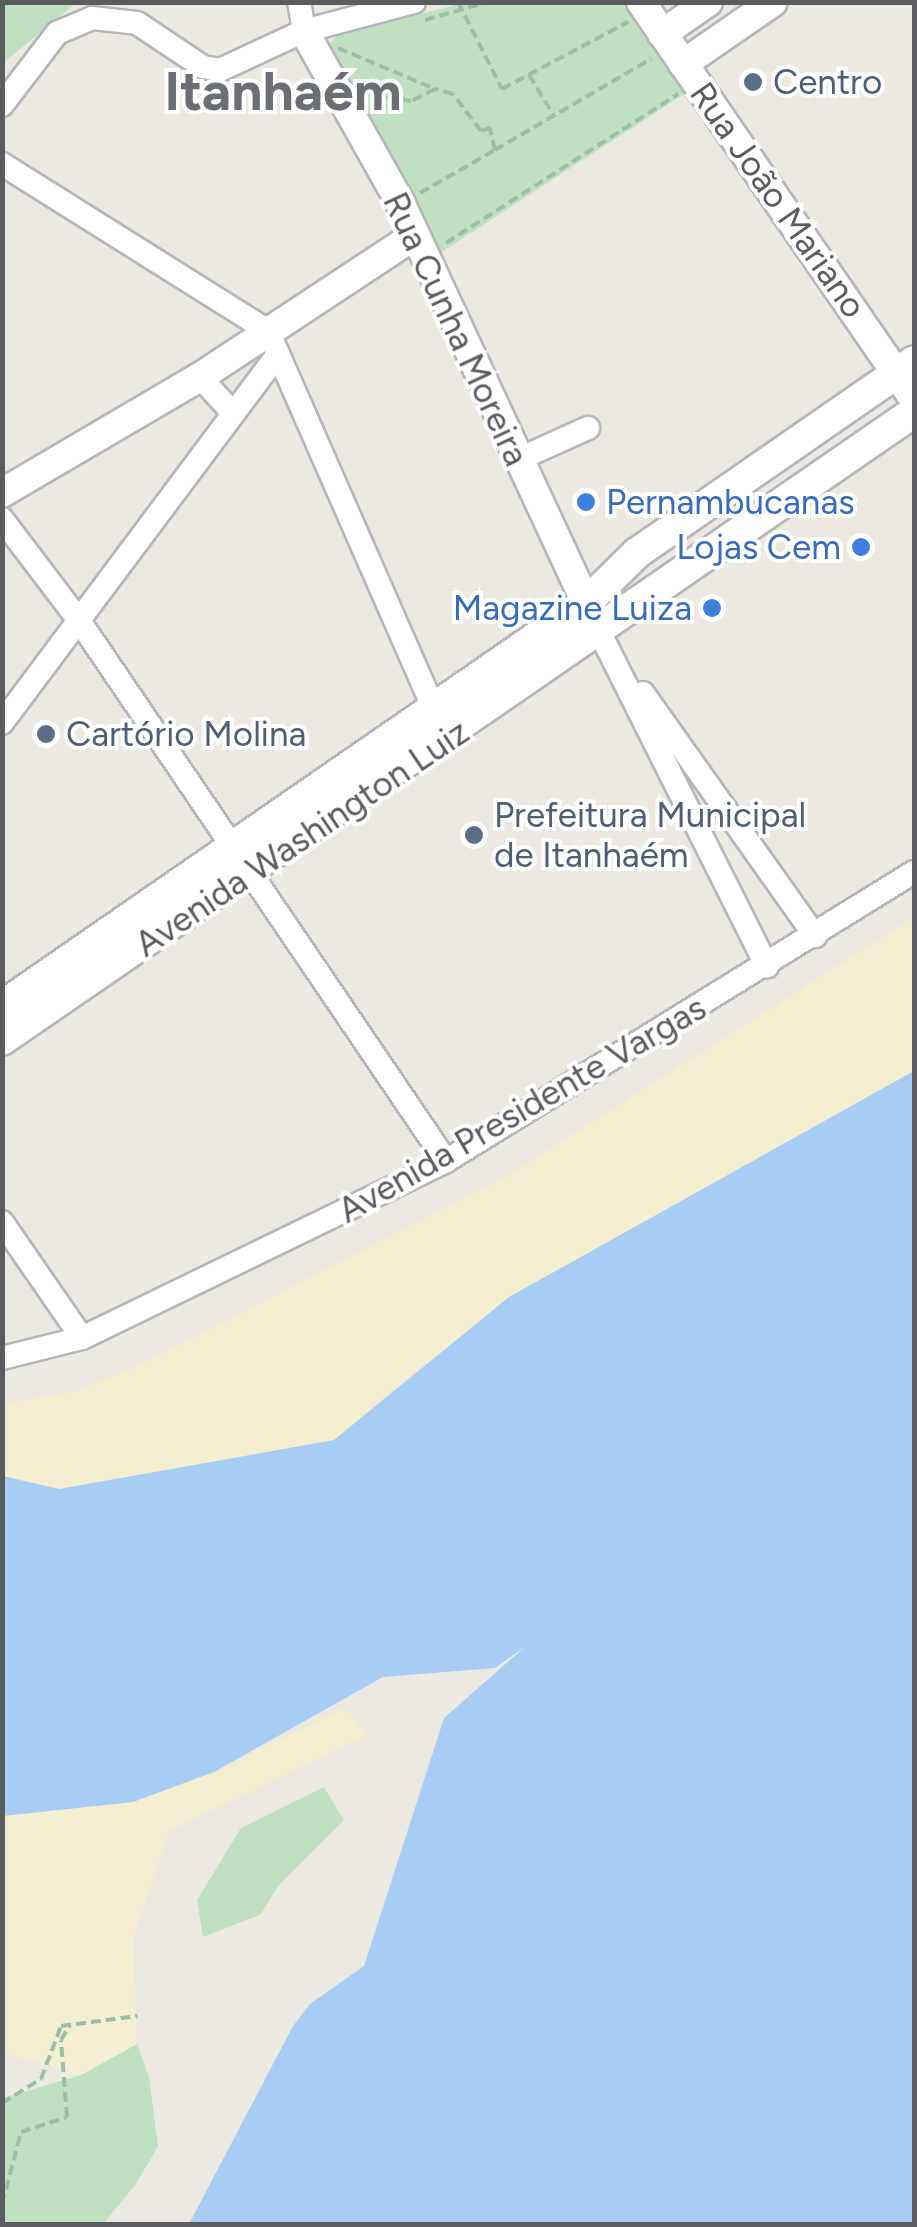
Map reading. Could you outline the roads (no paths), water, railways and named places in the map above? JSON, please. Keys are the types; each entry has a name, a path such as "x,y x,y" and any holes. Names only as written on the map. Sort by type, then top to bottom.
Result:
{"main road":[{"name":"Avenida Washington Luiz","path":"2,1006 586,602 637,553 906,367"},
{"name":"Avenida Washington Luiz","path":"2,1040 448,739 914,412"}],"street":[{"path":"2,105 57,34 92,18 137,23 203,67 220,70 302,16 414,2"},
{"path":"652,40 708,2"},
{"path":"652,40 773,2"},
{"name":"Rua Cunha Moreira","path":"302,16 425,243 517,460 600,633"},
{"name":"Rua João Mariano","path":"652,40 906,367 914,399"},
{"path":"2,164 273,342 448,739"},
{"path":"2,493 200,377 273,342 425,243"},
{"path":"2,724 232,412 273,342"},
{"path":"200,377 232,412"},
{"path":"517,460 588,428"},
{"path":"2,519 78,619 446,1161"},
{"path":"600,633 815,936"},
{"path":"600,633 767,967"},
{"name":"Avenida Presidente Vargas","path":"2,1358 82,1338 446,1161 767,967 914,872"},
{"path":"2,1222 82,1338"}],"water":[{"path":"914,1071 914,2224 189,2224 293,2026 310,2004 364,1966 444,1718 526,1646 495,1668 383,1677 214,1772 133,1802 3,1816 3,1476 59,1489 334,1440 509,1297"}],"place":[{"name":"Centro","path":"753,82"},
{"name":"Pernambucanas","path":"586,502"},
{"name":"Lojas Cem","path":"861,547"},
{"name":"Magazine Luiza","path":"712,608"},
{"name":"Cartório Molina","path":"46,734"},
{"name":"Prefeitura Municipal de Itanhaém","path":"474,835"}],"district":[{"name":"Itanhaém","path":"283,92"}]}
